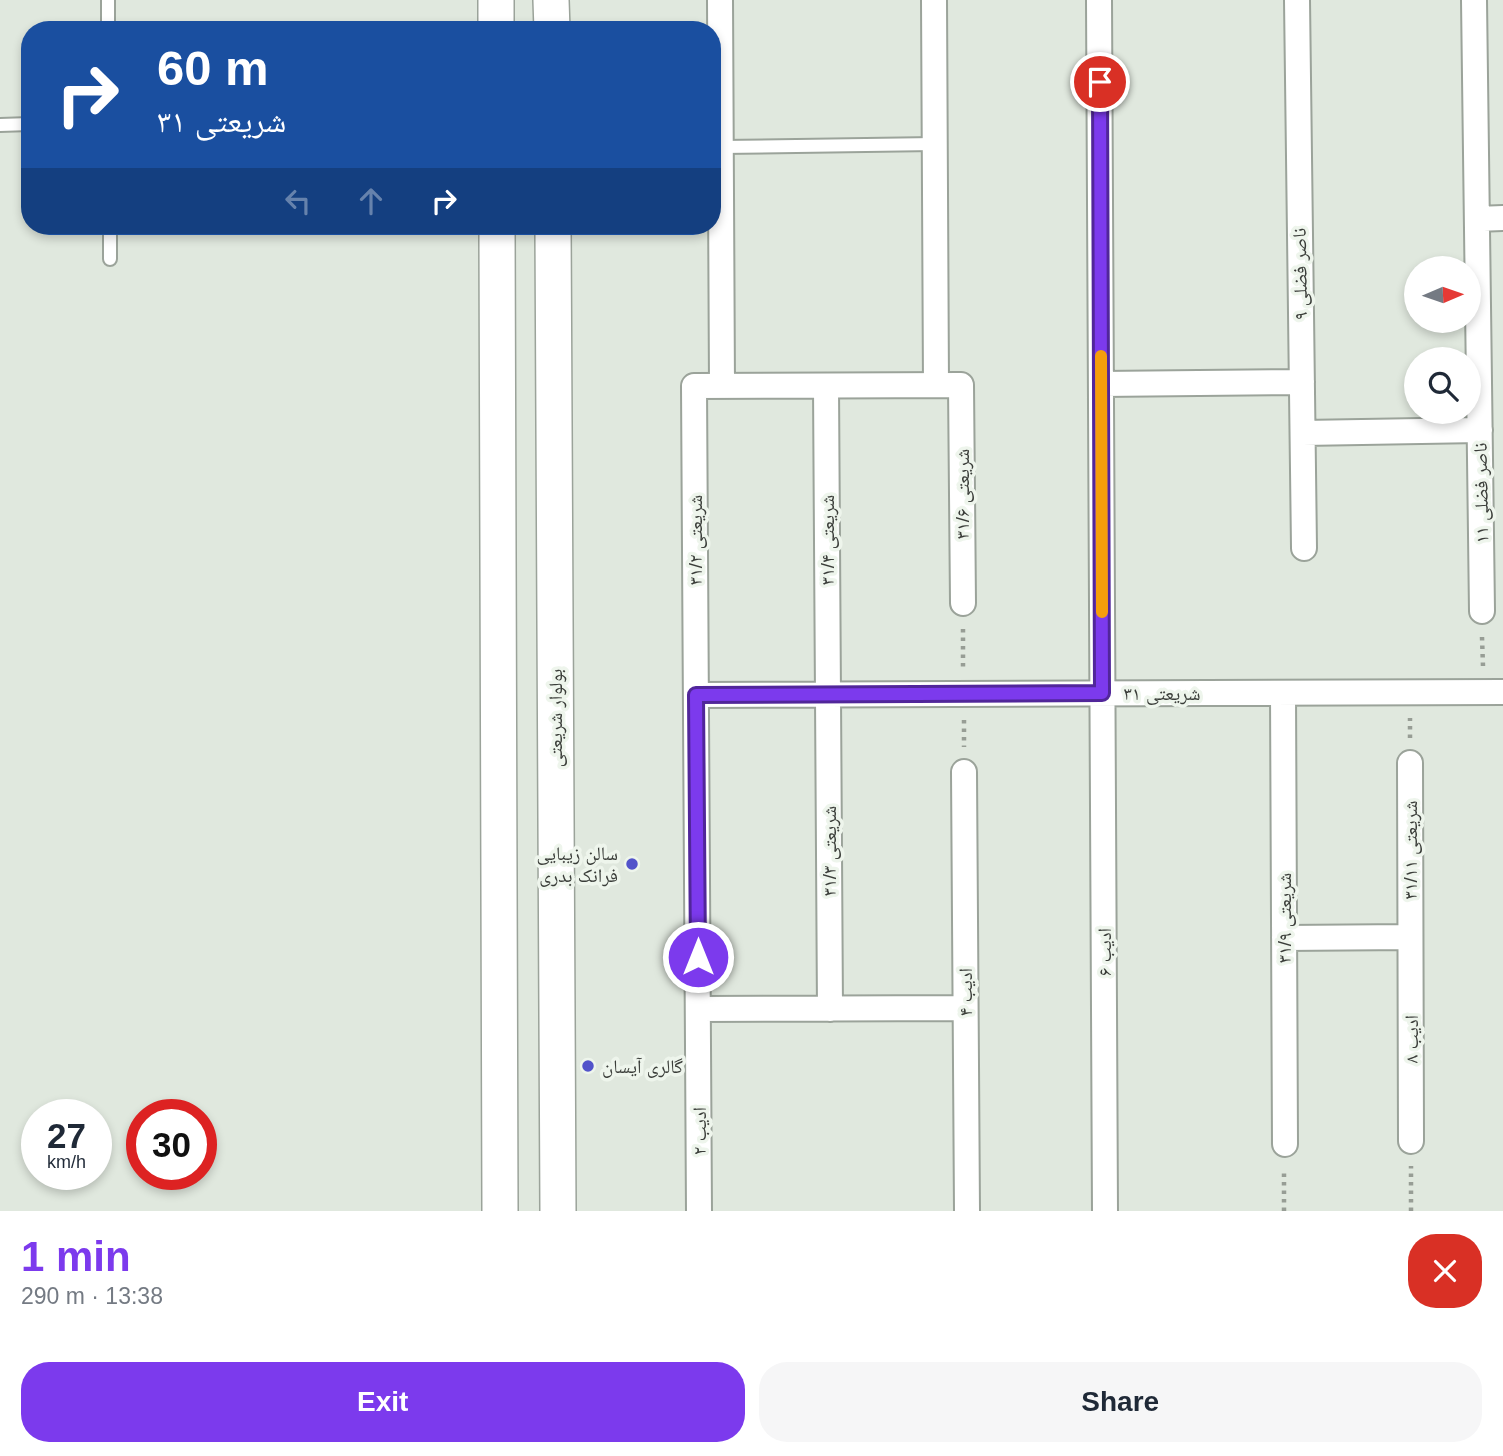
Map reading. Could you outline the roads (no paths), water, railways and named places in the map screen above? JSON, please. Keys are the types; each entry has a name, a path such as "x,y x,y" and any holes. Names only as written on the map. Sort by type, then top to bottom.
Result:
{"main road":[{"path":"496,0 496,21"},
{"path":"551,0 552,21"},
{"path":"497,235 500,1211"},
{"name":"بولوار شریعتی","path":"553,235 558,1211"}],"street":[{"path":"720,0 720,21"},
{"path":"721,147 722,386 936,385 934,0"},
{"name":"ادیب ۶","path":"1099,0 1105,1211"},
{"name":"ناصر فضلی ۹","path":"1297,0 1304,548"},
{"name":"ناصر فضلی ۱۱","path":"1474,0 1482,611"},
{"path":"1477,219 1503,218"},
{"path":"1101,384 1302,382"},
{"name":"شریعتی ۳۱/۶","path":"936,385 961,385 962,603"},
{"name":"شریعتی ۳۱/۲","path":"698,1009 694,386 722,386"},
{"name":"شریعتی ۳۱/۴","path":"826,386 828,694"},
{"path":"1303,433 1480,430"},
{"name":"شریعتی ۳۱","path":"696,695 1493,692"},
{"name":"شریعتی ۳۱/۹","path":"1283,693 1285,1144"},
{"name":"شریعتی ۳۱/۳","path":"828,694 830,1009"},
{"name":"شریعتی ۳۱/۱۱","path":"1410,763 1410,937"},
{"name":"ادیب ۴","path":"964,772 967,1211"},
{"path":"1283,938 1410,937"},
{"name":"ادیب ۸","path":"1410,937 1411,1140"},
{"path":"698,1009 965,1008"},
{"name":"ادیب ۲","path":"698,1009 699,1211"}],"lane":[{"path":"108,0 108,21"},
{"path":"0,125 21,124"},
{"path":"721,147 935,144"},
{"path":"110,235 110,259"}],"place":[{"name":"سالن زیبایی فرانک بدری","path":"632,864"},
{"name":"گالری آيسان","path":"588,1066"}]}
